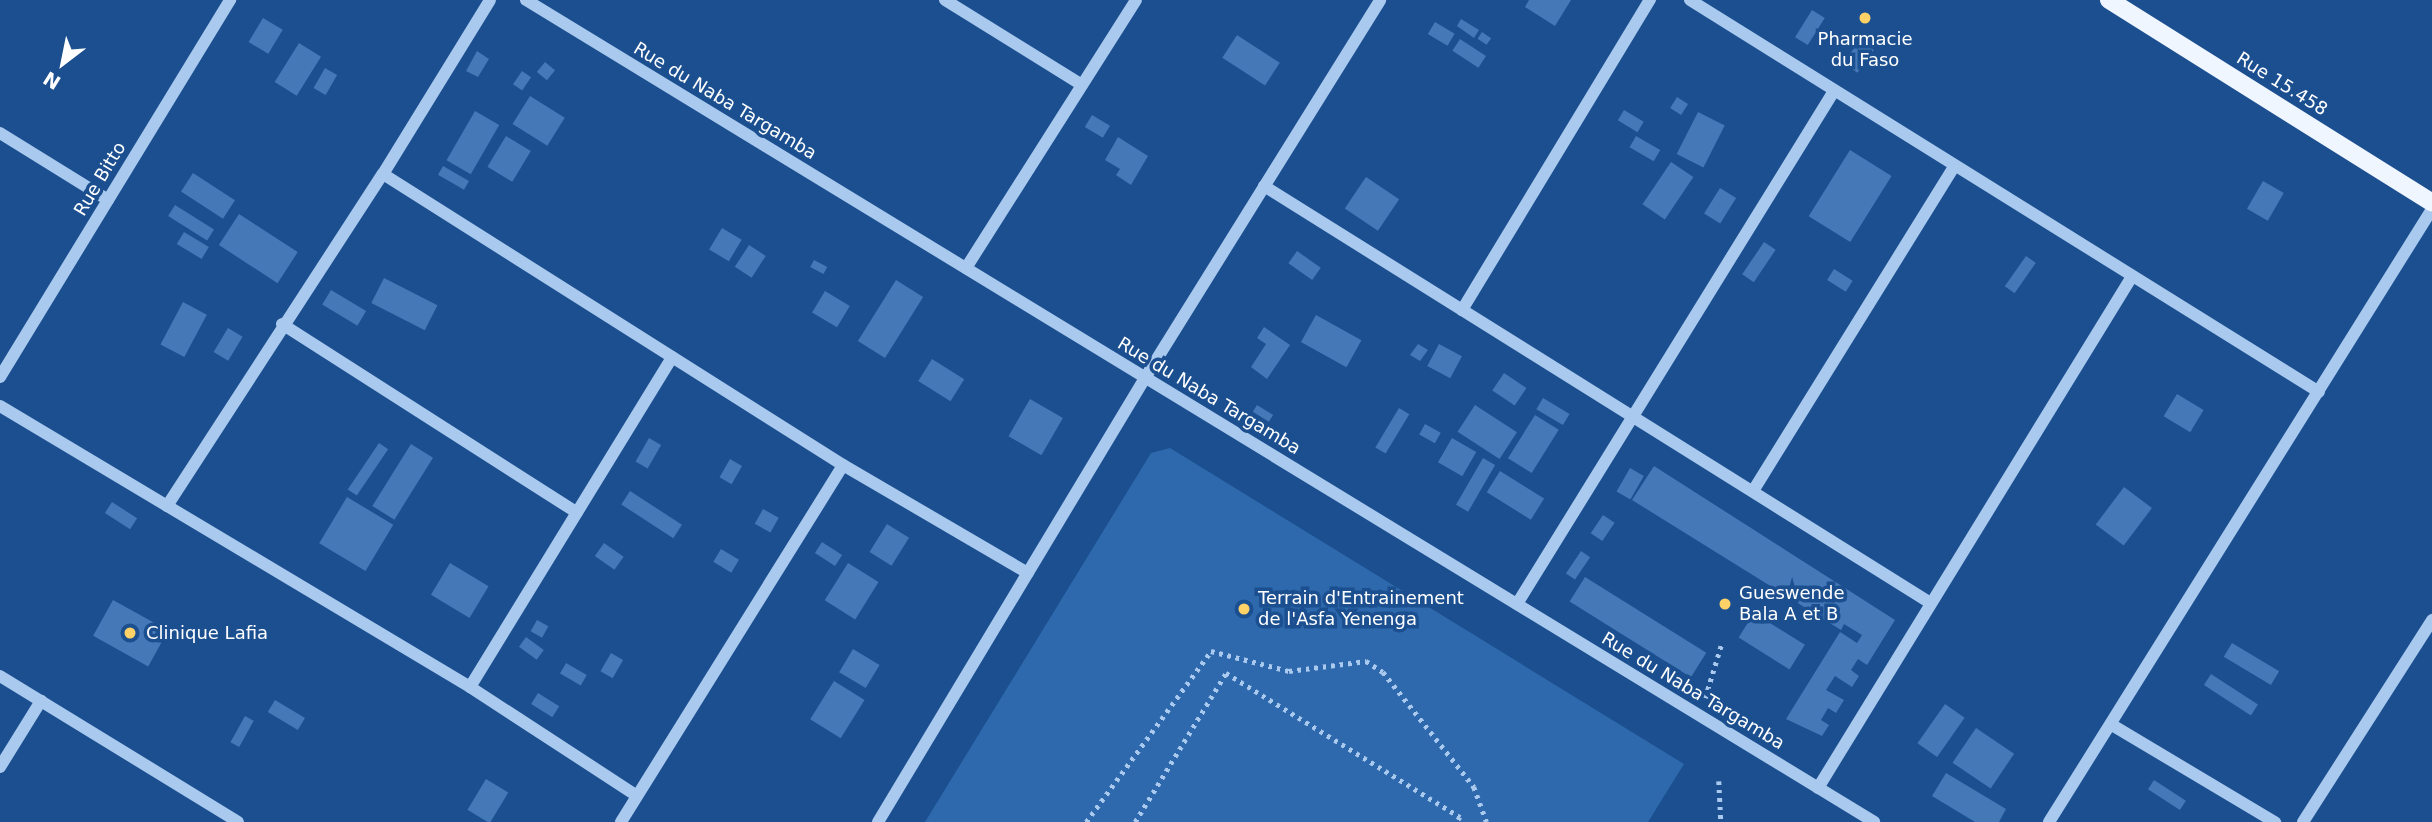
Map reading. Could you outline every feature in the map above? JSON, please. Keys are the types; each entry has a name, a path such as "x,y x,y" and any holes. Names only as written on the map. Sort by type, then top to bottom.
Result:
{"main road":[{"name":"Rue 15.458","path":"2109,0 2432,203"}],"street":[{"name":"Rue Bitto","path":"0,377 230,0"},
{"path":"167,506 282,324 383,174 490,0"},
{"name":"Rue du Naba Targamba","path":"526,0 1874,822"},
{"path":"946,0 1082,85"},
{"path":"966,268 1136,0"},
{"path":"878,822 1145,378 1380,0"},
{"path":"1462,310 1650,0"},
{"path":"1690,0 2131,278 2319,392"},
{"path":"1517,604 1834,90"},
{"path":"0,133 108,200"},
{"path":"1752,492 1954,167"},
{"path":"383,174 843,465 1028,573"},
{"path":"1264,186 1929,602"},
{"path":"2049,822 2432,209"},
{"path":"1818,788 1929,602 2131,278"},
{"path":"282,324 577,513"},
{"path":"470,687 672,357"},
{"path":"0,406 470,687 637,796"},
{"path":"621,822 843,465"},
{"path":"2303,822 2432,620"},
{"path":"0,676 238,822"},
{"path":"0,767 41,701"},
{"path":"2112,725 2275,822"}],"path":[{"path":"1700,716 1722,642"},
{"path":"1086,822 1211,651 1289,671 1366,661 1374,666 1474,787 1487,822"},
{"path":"1135,822 1226,673 1460,817 1457,822"},
{"path":"1719,781 1721,822"}],"shaded area":[{"name":"Terrain d'Entrainement de l'Asfa Yenenga","path":"1170,448 1684,764 1648,822 925,822 1151,453"}],"building":[{"path":"1529,0 1571,0 1555,26 1525,7"},
{"path":"1812,10 1825,18 1808,45 1795,37"},
{"path":"263,18 283,30 268,54 249,42"},
{"path":"1461,19 1479,30 1474,38 1457,26"},
{"path":"1435,22 1455,34 1448,46 1428,34"},
{"path":"1482,32 1491,38 1487,45 1478,39"},
{"path":"1237,35 1280,63 1265,85 1222,58"},
{"path":"1460,39 1486,56 1478,68 1452,51"},
{"path":"1860,40 1874,50 1857,73 1844,63"},
{"path":"299,43 321,57 297,96 275,82"},
{"path":"477,51 489,59 478,77 466,71"},
{"path":"545,62 555,70 547,80 537,72"},
{"path":"325,68 337,75 326,95 314,88"},
{"path":"522,71 531,77 522,90 513,84"},
{"path":"530,96 565,118 547,146 513,124"},
{"path":"1677,97 1688,104 1681,115 1670,108"},
{"path":"1624,110 1644,122 1638,132 1618,120"},
{"path":"475,111 499,125 471,174 446,160"},
{"path":"1698,112 1725,126 1703,167 1677,154"},
{"path":"1092,115 1110,126 1103,138 1085,127"},
{"path":"506,136 531,151 512,182 487,167"},
{"path":"1636,136 1660,150 1654,161 1630,147"},
{"path":"1118,137 1148,156 1131,185 1116,175 1120,169 1105,160"},
{"path":"1850,150 1892,176 1850,242 1809,216"},
{"path":"1671,162 1693,177 1665,219 1642,204"},
{"path":"443,166 469,181 464,190 438,175"},
{"path":"193,173 235,200 223,219 181,191"},
{"path":"1366,177 1399,199 1378,231 1345,209"},
{"path":"2263,181 2284,193 2268,221 2247,209"},
{"path":"1720,188 1736,198 1720,224 1704,213"},
{"path":"175,205 214,229 207,240 168,216"},
{"path":"239,214 298,252 278,283 219,245"},
{"path":"722,228 742,240 729,261 709,249"},
{"path":"184,232 209,247 202,259 177,244"},
{"path":"1764,242 1776,250 1754,282 1742,274"},
{"path":"749,245 766,256 752,278 735,267"},
{"path":"1297,251 1321,268 1312,280 1288,263"},
{"path":"2026,256 2036,263 2015,293 2005,286"},
{"path":"814,260 827,267 823,274 810,267"},
{"path":"1834,269 1853,281 1846,292 1827,280"},
{"path":"384,278 437,305 425,330 371,303"},
{"path":"896,280 923,297 885,358 858,341"},
{"path":"331,290 366,311 357,326 322,305"},
{"path":"825,291 850,306 837,327 812,312"},
{"path":"183,302 207,315 184,357 160,344"},
{"path":"1316,315 1361,340 1346,367 1301,342"},
{"path":"1264,327 1290,345 1267,379 1251,367 1266,344 1257,338"},
{"path":"228,328 243,337 228,361 214,352"},
{"path":"1418,344 1428,350 1420,361 1410,355"},
{"path":"1439,344 1462,356 1450,378 1427,366"},
{"path":"932,359 964,379 950,401 918,381"},
{"path":"1504,373 1526,388 1515,406 1492,390"},
{"path":"2177,394 2204,410 2190,432 2164,416"},
{"path":"1543,398 1570,414 1563,425 1536,409"},
{"path":"1030,399 1063,418 1041,455 1008,436"},
{"path":"1257,405 1273,415 1269,422 1253,412"},
{"path":"1475,405 1517,432 1500,459 1458,432"},
{"path":"1399,408 1409,414 1386,454 1375,447"},
{"path":"1535,415 1559,430 1532,473 1508,458"},
{"path":"1425,424 1441,433 1435,443 1419,434"},
{"path":"649,438 661,445 648,468 636,461"},
{"path":"1452,438 1476,452 1462,476 1438,462"},
{"path":"379,443 388,449 357,496 348,489"},
{"path":"411,444 433,458 394,520 372,506"},
{"path":"1483,458 1495,465 1468,512 1456,505"},
{"path":"730,459 742,466 732,484 720,477"},
{"path":"1654,466 1895,620 1867,665 1858,659 1851,670 1859,676 1852,687 1835,676 1826,690 1844,700 1836,713 1828,708 1821,720 1829,725 1822,736 1786,719 1840,632 1857,643 1862,635 1844,624 1841,630 1632,500"},
{"path":"1630,468 1644,476 1630,499 1616,491"},
{"path":"1500,471 1544,499 1531,520 1487,492"},
{"path":"2124,487 2152,508 2124,546 2096,525"},
{"path":"630,491 682,525 673,538 621,504"},
{"path":"347,497 393,525 365,571 319,543"},
{"path":"112,502 137,518 130,529 105,513"},
{"path":"763,509 779,518 771,533 755,524"},
{"path":"1603,515 1615,523 1602,541 1591,533"},
{"path":"887,524 909,538 892,566 870,552"},
{"path":"822,542 842,555 835,566 815,553"},
{"path":"604,543 624,557 614,570 595,556"},
{"path":"721,549 739,560 731,573 713,562"},
{"path":"1581,551 1590,557 1575,580 1566,573"},
{"path":"450,563 489,586 470,618 431,595"},
{"path":"848,563 879,582 855,619 825,600"},
{"path":"1585,577 1706,653 1691,677 1570,602"},
{"name":"Clinique Lafia","path":"113,600 168,631 148,666 93,636"},
{"path":"1754,613 1805,645 1790,669 1739,638"},
{"path":"537,620 548,626 542,638 531,631"},
{"path":"526,637 544,650 537,660 519,647"},
{"path":"2232,643 2279,671 2271,685 2224,657"},
{"path":"853,649 880,665 866,688 839,672"},
{"path":"611,653 623,660 613,678 600,671"},
{"path":"566,663 587,675 581,685 560,673"},
{"path":"2211,674 2258,704 2251,715 2204,685"},
{"path":"834,681 865,700 841,738 810,719"},
{"path":"538,693 559,706 552,717 531,704"},
{"path":"275,700 305,718 298,730 268,712"},
{"path":"1945,704 1965,718 1937,757 1917,743"},
{"path":"245,716 254,721 239,747 230,742"},
{"path":"1976,728 2014,754 1991,789 1953,763"},
{"path":"1946,773 2006,809 1999,822 1975,822 1932,796"},
{"path":"486,779 508,792 490,822 467,810"},
{"path":"2154,780 2186,801 2180,810 2148,789"}],"place":[{"name":"Pharmacie du Faso","path":"1865,18"},
{"name":"Gueswende Bala A et B","path":"1725,604"},
{"name":"Terrain d'Entrainement de l'Asfa Yenenga","path":"1244,609"},
{"name":"Clinique Lafia","path":"130,633"}]}
